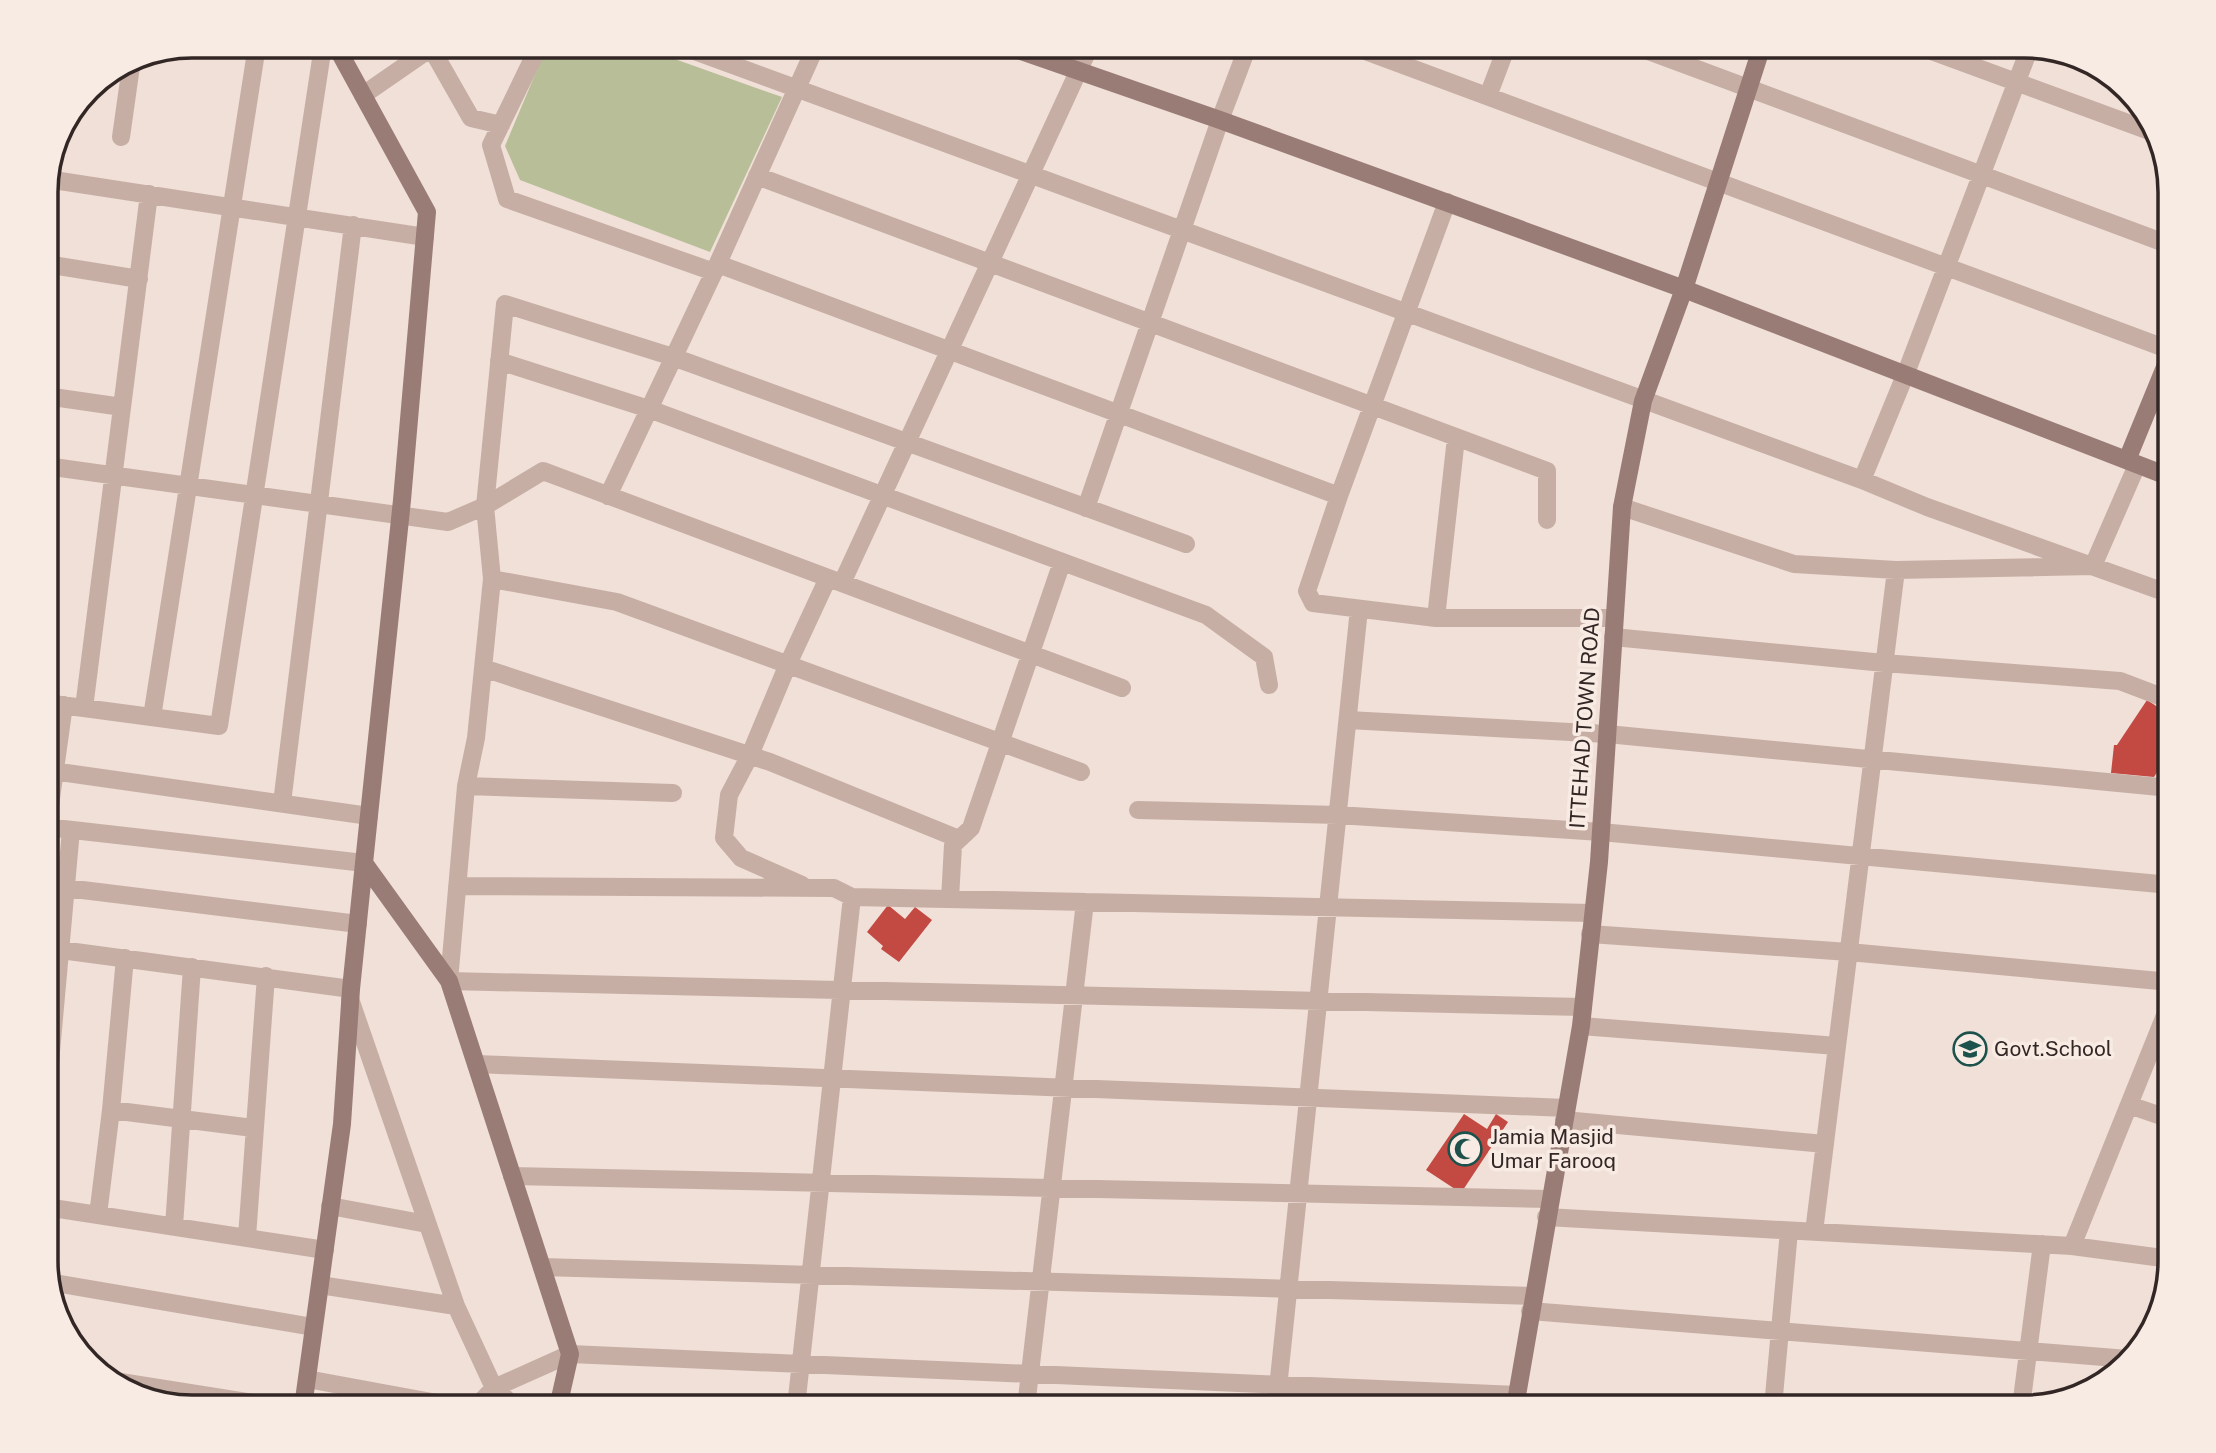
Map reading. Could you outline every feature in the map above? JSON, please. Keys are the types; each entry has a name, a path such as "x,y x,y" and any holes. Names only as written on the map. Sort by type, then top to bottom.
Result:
{"street":[{"path":"152,717 255,58"},
{"path":"58,704 219,726 322,58"},
{"path":"305,1395 342,1124 351,994 401,516 427,212 343,58"},
{"path":"363,95 415,58"},
{"path":"437,58 471,118 501,125"},
{"path":"533,58 491,145 507,199 716,268 949,350 1339,496"},
{"path":"715,58 1862,480 1927,507 2158,589"},
{"path":"608,496 716,268 810,58"},
{"path":"1042,58 1684,289 2158,472"},
{"path":"807,888 741,858 724,838 729,795 750,755 788,664 882,496 1084,58"},
{"path":"1086,508 1243,58"},
{"path":"1385,58 2158,348"},
{"path":"1488,96 1502,58"},
{"path":"1668,58 2158,239"},
{"name":"ITTEHAD TOWN ROAD","path":"1517,1395 1581,1026 1601,832 1622,508 1643,401 1684,289 1758,58"},
{"path":"1951,58 2142,128"},
{"path":"1862,480 1906,373 2026,58"},
{"path":"121,136 130,73"},
{"path":"757,176 1547,471 1547,520"},
{"path":"58,181 425,237"},
{"path":"84,708 149,194"},
{"path":"1447,202 1307,591 1313,603 1436,618 1614,618"},
{"path":"282,803 353,225"},
{"path":"58,266 139,279"},
{"path":"449,981 466,786 476,738 492,579 485,506 505,303 673,357 1186,544"},
{"path":"499,361 649,409 1206,615 1264,657 1269,685"},
{"path":"2093,566 2158,390"},
{"path":"58,398 122,407"},
{"path":"1436,618 1456,438"},
{"path":"58,468 448,522 485,506 543,471 1122,688"},
{"path":"1622,508 1794,564 1896,570 2093,566"},
{"path":"950,900 953,845 971,828 1062,562"},
{"path":"1814,1232 1896,570"},
{"path":"492,579 617,602 1081,772"},
{"path":"1277,1395 1359,608"},
{"path":"1613,637 1884,663 2120,681 2158,695"},
{"path":"483,667 750,755 959,839"},
{"path":"1348,720 1607,734 2158,787"},
{"path":"58,772 369,816"},
{"path":"466,786 673,793"},
{"path":"1138,810 1338,816 1601,832 2158,884"},
{"path":"58,828 364,863 449,981 570,1354 561,1395"},
{"path":"58,926 66,888 71,830"},
{"path":"457,886 834,888 852,897 1592,913"},
{"path":"66,888 358,924"},
{"path":"797,1395 852,897"},
{"path":"1028,1395 1085,902"},
{"path":"1590,934 1849,952 2158,981"},
{"path":"58,950 266,976 351,994"},
{"path":"98,1215 125,958"},
{"path":"174,1226 192,967"},
{"path":"247,1237 266,976"},
{"path":"449,981 1583,1007"},
{"path":"351,994 456,1306 494,1388 501,1395"},
{"path":"1581,1026 1837,1046"},
{"path":"2072,1246 2158,1037"},
{"path":"476,1065 1308,1097 1565,1114 1825,1144"},
{"path":"2129,1105 2158,1115"},
{"path":"111,1110 253,1128"},
{"path":"512,1176 1549,1199"},
{"path":"330,1206 427,1223"},
{"path":"58,1209 324,1250"},
{"path":"1546,1217 2042,1244 2158,1257"},
{"path":"1774,1395 1789,1231"},
{"path":"2023,1395 2042,1244"},
{"path":"542,1267 1288,1289 1532,1304 1780,1332 2117,1358"},
{"path":"60,1284 313,1327"},
{"path":"320,1285 456,1306"},
{"path":"488,1395 494,1388 570,1354 1030,1374 1421,1395"},
{"path":"307,1379 391,1395"}],"green space":[{"path":"542,58 672,58 782,97 710,252 520,180 505,146"}],"building":[{"path":"2147,700 2158,707 2158,771 2154,777 2111,773 2114,745 2117,745"},
{"path":"888,905 905,919 915,907 932,920 899,962 881,949 883,946 867,932"},
{"name":"Jamia Masjid Umar Farooq","path":"1464,1114 1487,1129 1496,1114 1508,1122 1461,1193 1426,1170"}],"place":[{"name":"Govt.School","path":"1970,1049"},
{"name":"Jamia Masjid Umar Farooq","path":"1465,1149"}]}
